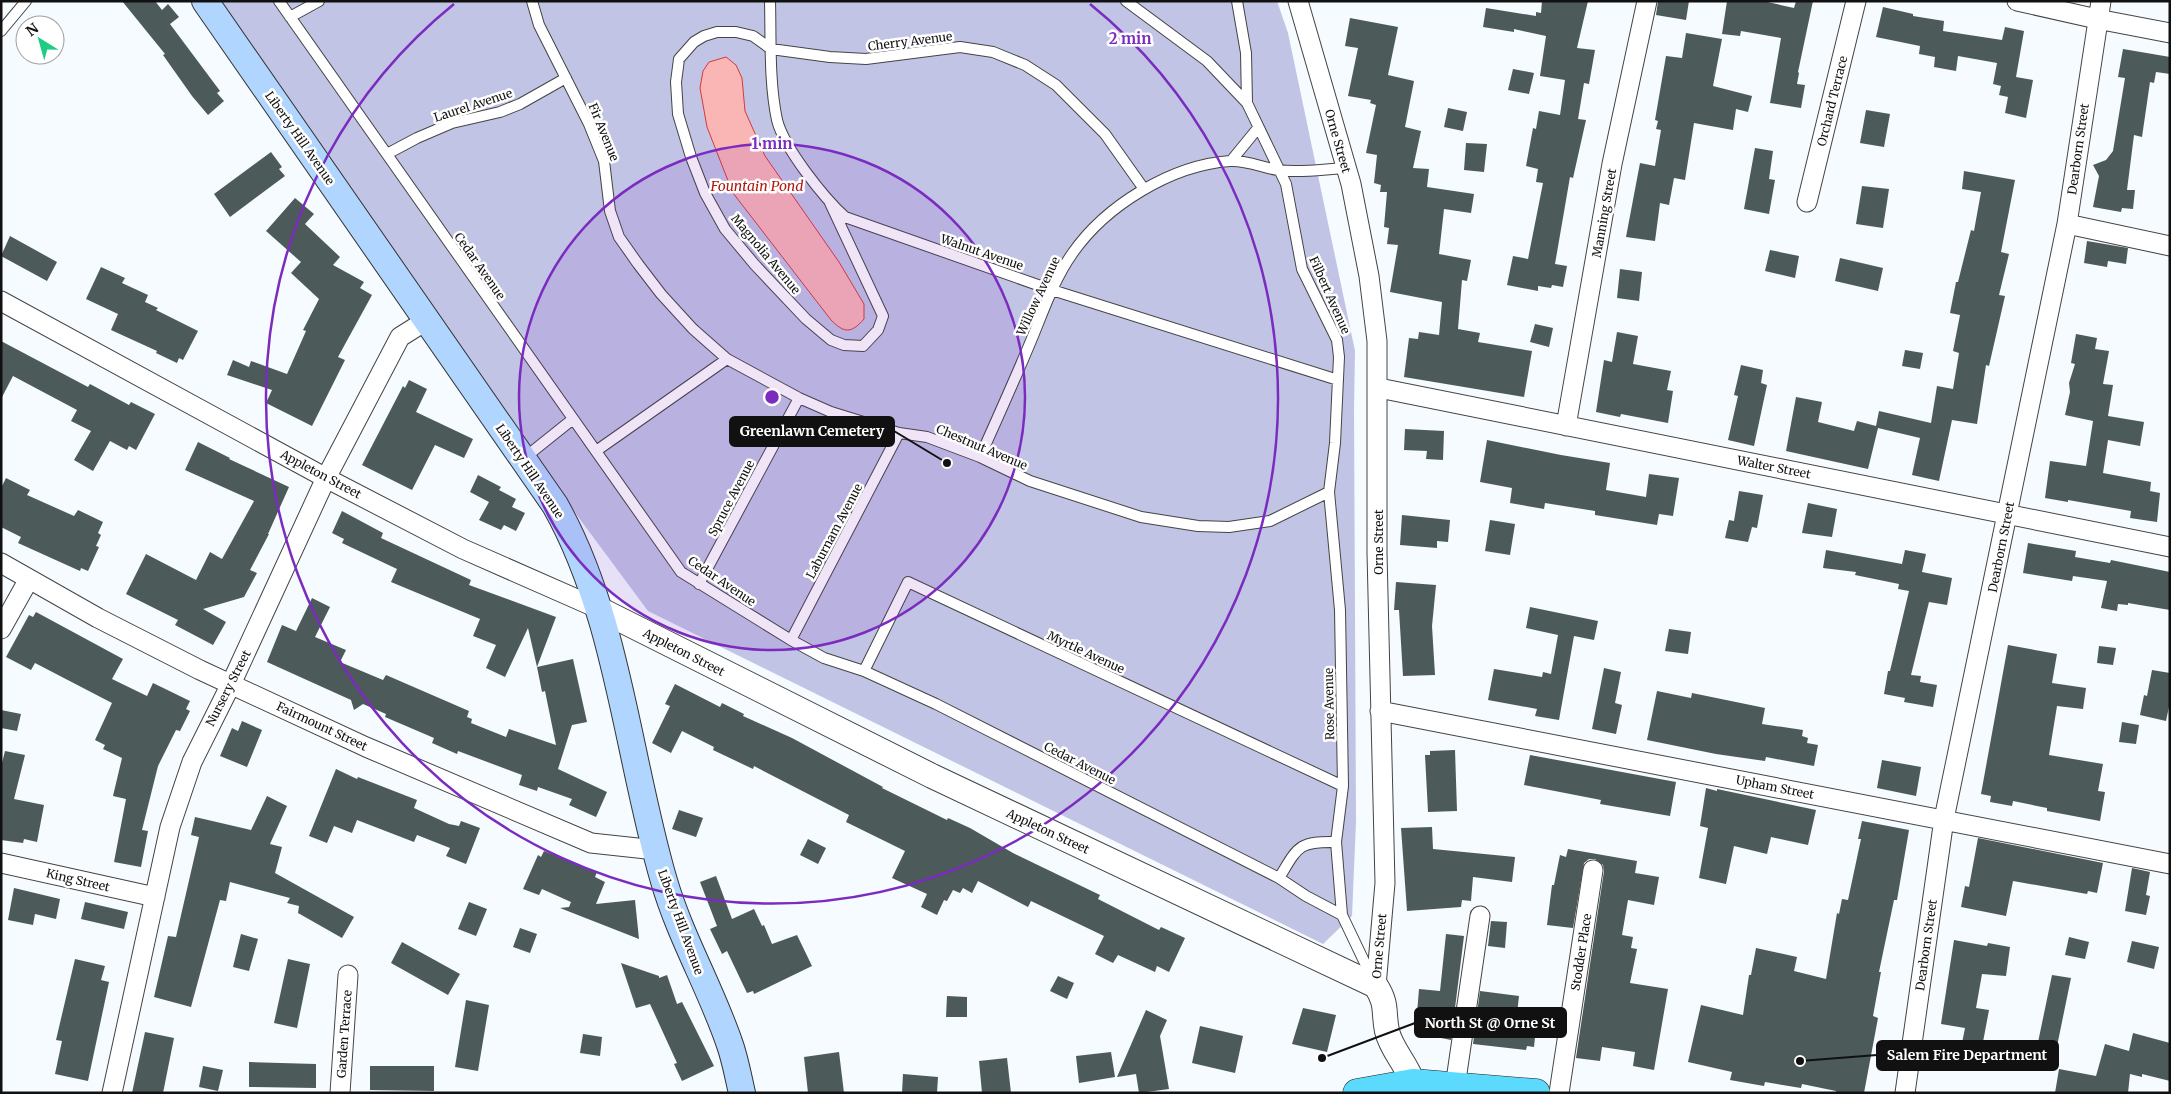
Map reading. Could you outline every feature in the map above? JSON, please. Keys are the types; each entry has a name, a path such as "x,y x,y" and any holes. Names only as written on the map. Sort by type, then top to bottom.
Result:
{"highway":[{"path":"1357,1093 1414,1088 1455,1087 1536,1093"}],"main road":[{"name":"Liberty Hill Avenue","path":"205,1 555,505 580,552 606,638 664,882 729,1042 742,1093"}],"street":[{"name":"Orne Street","path":"1298,1 1346,168 1369,276 1378,341 1380,711 1385,883 1376,986 1383,998 1387,1032 1414,1088"},
{"name":"Manning Street","path":"1566,426 1612,164 1648,1"},
{"name":"Orchard Terrace","path":"1807,202 1856,1"},
{"path":"2017,1 2099,10 2170,33"},
{"name":"Dearborn Street","path":"1905,1093 1944,819 2067,224 2099,10"},
{"path":"2067,224 2170,246"},
{"name":"Appleton Street","path":"1,301 326,478 463,549 597,608 932,776 1376,986"},
{"name":"Nursery Street","path":"112,1093 170,827 192,762 231,684 326,478 400,337 427,320"},
{"name":"Walter Street","path":"1378,388 2170,547"},
{"name":"Fairmount Street","path":"1,563 98,618 231,684 366,747 591,843 656,850"},
{"path":"1,629 29,579"},
{"name":"Upham Street","path":"1380,711 2170,864"},
{"name":"King Street","path":"1,863 155,898"},
{"name":"Stodder Place","path":"1559,1093 1593,870"},
{"path":"1455,1087 1480,916"},
{"name":"Garden Terrace","path":"340,1093 348,975"}],"lane":[{"path":"1,30 26,1"},
{"name":"Cedar Avenue","path":"279,1 681,572 791,640 824,658 864,671 936,704 1279,878 1306,896 1342,915"},
{"path":"290,17 319,1"},
{"name":"Fir Avenue","path":"532,1 539,25 589,124 604,161 610,211 619,237 661,294 694,329 727,359"},
{"name":"Walnut Avenue","path":"770,1 777,122 791,150 830,204 845,216 1052,290 1338,380"},
{"path":"1126,1 1207,62 1247,103"},
{"path":"1237,1 1246,53 1247,103"},
{"name":"Magnolia Avenue","path":"772,48 752,36 736,32 717,32 704,36 694,42 679,58 676,82 678,114 683,131 705,193 725,228 755,265 830,340 844,345 863,346 878,330 883,316 830,204"},
{"name":"Cherry Avenue","path":"772,48 830,57 866,59 960,47 1001,55 1025,64 1056,84 1106,134 1144,189"},
{"name":"Laurel Avenue","path":"387,154 452,123 500,112 520,104 566,78"},
{"name":"Filbert Avenue","path":"1247,103 1286,184 1302,269 1337,340 1339,357 1335,442 1329,492"},
{"path":"1231,161 1258,128"},
{"name":"Willow Avenue","path":"980,457 1052,290 1071,254 1090,232 1144,189 1177,173 1205,165 1231,161 1250,162 1278,170 1346,168"},
{"path":"596,452 727,359"},
{"name":"Chestnut Avenue","path":"727,359 799,398 831,412 899,433 927,437 980,457 1030,481 1141,517 1198,526 1229,527 1270,521 1329,492"},
{"name":"Spruce Avenue","path":"699,584 799,398"},
{"path":"523,459 573,419"},
{"name":"Laburnam Avenue","path":"791,640 899,433"},
{"name":"Rose Avenue","path":"1329,492 1340,610 1343,786 1336,842 1342,915"},
{"name":"Myrtle Avenue","path":"864,671 908,582 1343,786"},
{"path":"1279,878 1295,850 1313,841 1336,842"},
{"path":"1342,915 1376,986"}],"shaded area":[{"path":"217,1 1277,1 1288,33 1355,351 1356,821 1352,916 1323,944 648,611 579,518"}],"water":[{"name":"Fountain Pond","path":"726,57 736,65 742,78 745,111 765,156 839,262 864,304 864,319 851,329 844,329 831,320 733,193 707,127 700,88 703,71 709,62"}],"building":[{"path":"122,1 155,1 162,10 168,4 179,17 170,24 220,91 217,93 224,101 208,115 163,55 165,54"},
{"path":"1542,1 1588,1 1577,48 1595,50 1589,84 1584,83 1578,119 1586,120 1573,178 1570,177 1555,264 1567,266 1563,287 1552,285 1551,288 1538,286 1538,291 1507,285 1513,256 1528,259 1543,183 1536,182 1538,169 1526,166 1533,128 1536,129 1539,111 1560,115 1565,80 1540,76 1546,36 1514,29 1514,32 1483,27 1486,8 1536,16 1536,12 1541,13"},
{"path":"1658,1 1689,1 1686,20 1656,15"},
{"path":"1727,1 1763,1 1794,8 1796,1 1813,1 1798,72 1797,84 1805,85 1801,108 1770,103 1781,38 1741,31 1740,36 1722,34"},
{"path":"1883,7 1913,14 1913,16 1944,21 1943,31 2002,40 2005,27 2024,31 2016,77 2033,80 2026,118 2005,113 2008,97 1999,95 2001,86 1993,84 1997,63 1958,56 1956,71 1934,67 1935,57 1919,54 1920,46 1876,37"},
{"path":"1350,18 1398,27 1388,75 1414,81 1405,127 1421,131 1413,168 1429,169 1427,187 1474,194 1471,213 1444,209 1439,254 1471,260 1467,281 1462,280 1458,329 1480,333 1478,342 1532,351 1524,397 1404,377 1409,338 1418,339 1419,332 1439,335 1442,302 1390,292 1398,245 1387,244 1389,228 1384,227 1387,192 1380,192 1381,185 1374,183 1377,155 1366,153 1376,105 1370,103 1371,100 1348,96 1358,48 1345,46"},
{"path":"1686,33 1722,39 1713,86 1752,96 1748,112 1736,109 1733,130 1694,123 1685,180 1674,178 1669,205 1660,203 1655,241 1626,237 1640,163 1655,166 1661,130 1656,129 1658,121 1655,120 1666,56 1682,58"},
{"path":"2123,49 2170,57 2170,74 2156,72 2154,83 2150,82 2142,137 2134,135 2127,190 2135,190 2133,209 2122,208 2121,212 2093,207 2099,176 2093,165 2106,160 2113,151 2125,78 2118,77"},
{"path":"1513,69 1534,73 1529,94 1508,90"},
{"path":"1448,108 1467,112 1463,131 1444,127"},
{"path":"1866,110 1890,114 1884,147 1860,143"},
{"path":"1466,143 1487,144 1484,172 1464,170"},
{"path":"1755,148 1773,151 1769,179 1775,180 1769,214 1744,209"},
{"path":"271,152 282,167 279,169 285,176 230,217 214,194"},
{"path":"1964,171 2015,180 2001,252 2009,254 1999,295 2005,296 1989,366 1986,365 1977,424 1952,420 1939,481 1912,475 1920,438 1878,428 1868,469 1786,451 1796,397 1822,402 1818,422 1854,431 1857,421 1876,426 1879,411 1931,423 1937,386 1953,389 1959,353 1953,351 1960,315 1950,313 1956,282 1958,282 1971,230 1974,231 1981,192 1962,189"},
{"path":"1862,186 1889,189 1883,228 1856,224"},
{"path":"295,198 314,214 305,224 340,257 333,265 364,282 360,288 372,295 338,357 345,360 312,426 266,403 272,390 227,375 233,360 249,367 251,361 287,374 306,331 303,330 319,299 291,273 301,262 266,231"},
{"path":"10,236 57,262 47,281 1,256"},
{"path":"2087,241 2128,248 2126,264 2108,261 2107,267 2084,263"},
{"path":"1770,250 1799,256 1795,278 1765,271"},
{"path":"1840,258 1883,268 1878,291 1835,281"},
{"path":"101,267 125,278 122,283 148,295 145,302 158,308 156,310 198,331 183,360 179,358 177,363 156,353 157,351 111,330 118,314 86,299"},
{"path":"1620,269 1642,272 1639,301 1617,298"},
{"path":"1535,324 1553,328 1549,347 1530,342"},
{"path":"1617,332 1638,336 1633,364 1671,371 1667,390 1673,391 1668,423 1621,414 1620,417 1596,412 1604,360 1612,362"},
{"path":"2076,334 2097,338 2095,349 2109,351 2103,384 2113,385 2108,416 2144,422 2140,446 2108,440 2103,473 2151,482 2150,491 2160,493 2157,522 2130,518 2131,511 2045,498 2050,461 2086,466 2093,421 2065,415 2070,392 2069,383 2075,364 2071,363"},
{"path":"1,341 88,387 90,384 129,405 131,402 155,414 136,450 129,446 127,450 110,441 93,471 74,460 91,431 71,421 77,410 13,376 1,399"},
{"path":"1905,350 1923,353 1920,369 1902,366"},
{"path":"1741,365 1763,370 1761,383 1767,385 1754,446 1728,440 1738,396 1734,395"},
{"path":"409,380 427,389 416,412 473,439 464,458 435,445 412,490 362,465 403,386 405,388"},
{"path":"1405,429 1444,431 1443,460 1426,459 1427,451 1404,450"},
{"path":"1487,440 1610,463 1606,490 1646,497 1649,474 1679,478 1673,516 1659,514 1657,525 1595,515 1595,511 1545,503 1544,509 1510,503 1512,488 1480,482"},
{"path":"198,442 289,487 269,534 250,570 257,573 244,597 203,609 226,622 213,645 175,625 178,620 126,594 146,554 196,580 210,552 222,559 254,501 185,470"},
{"path":"478,475 501,487 499,490 516,499 512,507 525,513 516,531 504,525 501,530 479,520 489,502 470,492"},
{"path":"6,478 30,490 27,495 74,516 78,510 103,522 98,533 101,535 96,546 99,547 88,571 81,568 80,571 18,543 21,537 1,527 1,488"},
{"path":"1739,491 1763,495 1757,528 1752,527 1748,542 1725,538 1729,520 1734,521"},
{"path":"1808,503 1837,509 1832,537 1802,533"},
{"path":"342,511 383,533 381,538 471,580 469,585 556,617 537,667 528,628 505,677 486,668 496,645 473,636 480,619 391,582 397,569 342,543 344,539 332,533"},
{"path":"1402,515 1450,520 1448,542 1437,541 1437,548 1400,545"},
{"path":"1490,520 1515,524 1510,555 1485,551"},
{"path":"2028,543 2076,551 2075,557 2110,563 2111,560 2170,572 2170,610 2128,603 2128,605 2118,604 2117,611 2101,608 2107,581 2073,576 2072,581 2023,573"},
{"path":"1826,550 1902,564 1905,550 1926,554 1922,572 1952,578 1947,605 1929,602 1911,675 1921,676 1920,682 1937,685 1933,707 1904,702 1905,698 1884,694 1888,671 1890,671 1909,591 1898,589 1899,584 1855,575 1856,572 1823,568"},
{"path":"1396,582 1436,585 1432,626 1435,675 1403,676 1399,610 1394,610"},
{"path":"312,598 330,607 315,637 346,650 340,662 383,680 386,675 469,711 467,717 472,719 471,723 506,737 509,729 556,745 545,691 542,692 537,667 573,659 587,722 572,725 558,769 607,792 596,817 569,805 572,799 538,787 537,791 519,785 522,775 458,751 457,754 432,743 434,738 385,717 386,714 363,704 354,710 351,700 267,662 282,625 296,631"},
{"path":"1530,607 1598,621 1594,640 1574,636 1559,720 1535,716 1537,709 1488,700 1494,669 1542,677 1543,672 1551,674 1558,635 1526,628"},
{"path":"36,612 123,659 112,679 147,696 153,683 190,701 186,709 190,711 180,731 176,730 158,766 142,830 148,831 141,867 114,862 126,799 113,796 122,758 103,749 105,745 95,740 112,703 35,663 31,670 6,657 29,615 33,617"},
{"path":"1669,629 1691,632 1688,654 1665,651"},
{"path":"2008,645 2057,654 2052,683 2086,688 2083,709 2057,706 2049,755 2103,764 2098,791 2105,792 2100,821 2047,811 2047,808 2013,801 2012,806 1990,802 1991,796 1981,794"},
{"path":"2099,646 2116,648 2113,665 2097,663"},
{"path":"1604,668 1621,672 1615,703 1622,705 1616,734 1592,729"},
{"path":"2152,670 2170,673 2170,702 2166,721 2140,715 2144,695 2147,696"},
{"path":"675,684 720,707 722,703 744,714 743,716 792,738 882,788 947,820 948,818 970,828 1013,853 1100,895 1098,899 1159,930 1161,927 1185,938 1169,972 1157,966 1155,972 1118,955 1113,963 1095,954 1104,936 1031,901 1028,907 978,881 972,893 963,888 960,893 953,890 947,901 944,900 937,915 921,907 927,894 892,878 905,851 846,822 849,815 754,766 753,769 713,750 714,747 682,731 671,753 652,743 670,706 665,704"},
{"path":"1657,691 1691,698 1692,693 1765,708 1762,724 1803,730 1802,736 1808,738 1807,743 1818,745 1814,766 1766,757 1765,761 1716,754 1647,740"},
{"path":"1,710 21,714 17,731 1,728"},
{"path":"242,721 262,730 247,767 220,756 232,728 238,731"},
{"path":"2122,722 2139,725 2136,744 2119,742"},
{"path":"1455,750 1457,811 1428,812 1425,755 1430,755 1430,751"},
{"path":"5,751 25,755 14,799 44,805 37,842 24,839 23,843 1,840 1,767"},
{"path":"1530,755 1676,782 1670,816 1600,804 1601,800 1524,785"},
{"path":"1882,760 1921,767 1916,796 1877,788"},
{"path":"336,769 357,779 358,777 417,800 414,808 449,824 459,826 461,821 480,828 466,864 446,856 450,848 417,835 414,842 357,820 352,833 334,826 327,843 309,836"},
{"path":"1706,788 1816,810 1808,845 1771,837 1767,854 1734,846 1726,884 1699,878 1708,828 1700,826"},
{"path":"267,796 287,806 270,844 282,847 275,873 354,917 342,938 298,913 299,906 287,903 290,898 230,882 226,901 220,900 191,1007 154,997 168,936 176,937 199,837 191,835 195,817 251,830"},
{"path":"679,810 703,818 696,837 672,829"},
{"path":"1862,821 1909,830 1897,900 1894,900 1879,972 1881,972 1873,1016 1878,1018 1864,1093 1836,1093 1836,1091 1802,1084 1801,1088 1765,1082 1764,1086 1730,1080 1732,1072 1688,1062 1701,1005 1743,1015 1749,975 1751,975 1756,948 1797,957 1794,971 1826,979 1837,913 1839,914 1842,899 1848,900 1861,839 1858,839"},
{"path":"1432,827 1433,849 1515,857 1512,882 1473,877 1471,901 1462,900 1461,907 1407,911 1401,828"},
{"path":"1978,838 2103,863 2097,893 2088,891 2087,894 2013,881 2006,916 1961,907 1965,886 1969,887"},
{"path":"808,839 826,848 818,864 800,855"},
{"path":"1568,849 1637,861 1635,873 1659,877 1654,905 1628,900 1622,935 1633,937 1631,948 1637,949 1630,983 1668,989 1654,1070 1633,1066 1635,1052 1602,1047 1600,1061 1576,1058 1604,871 1603,865 1595,859 1589,859 1584,863 1573,928 1547,925 1552,885 1554,885 1560,855 1566,857"},
{"path":"544,851 597,872 595,877 605,882 596,904 635,900 639,939 560,908 569,907 571,902 542,889 539,895 523,889 538,855 541,857"},
{"path":"2132,868 2150,872 2146,895 2150,896 2146,915 2125,911"},
{"path":"716,876 732,919 754,909 762,926 764,925 772,944 797,935 812,966 754,994 753,991 747,993 727,951 722,954 710,929 717,926 700,882"},
{"path":"14,888 60,899 56,919 35,914 33,925 8,920"},
{"path":"85,902 128,912 124,929 81,919"},
{"path":"469,902 487,909 476,936 458,929"},
{"path":"1491,921 1507,922 1505,948 1488,946"},
{"path":"520,928 537,934 530,953 513,947"},
{"path":"241,934 258,939 249,971 233,967"},
{"path":"1446,934 1464,936 1451,1040 1436,1037 1438,1028 1416,1026 1419,989 1440,991"},
{"path":"2069,937 2089,942 2085,959 2065,955"},
{"path":"1954,940 1987,946 1988,943 2010,947 2006,976 1982,974 1976,1008 1989,1010 1983,1042 1993,1044 1989,1065 1963,1060 1966,1049 1961,1048 1965,1028 1941,1024"},
{"path":"2132,941 2159,947 2154,969 2127,962"},
{"path":"402,942 460,974 448,995 391,963"},
{"path":"75,959 105,966 101,980 109,982 88,1081 55,1074 62,1041 56,1040"},
{"path":"288,959 310,964 297,1028 274,1023"},
{"path":"621,963 659,976 659,978 667,975 677,1004 682,1002 714,1066 682,1081 674,1064 677,1063 650,1004 636,1008"},
{"path":"2052,975 2071,978 2055,1056 2036,1052"},
{"path":"1058,976 1074,983 1067,999 1050,991"},
{"path":"1480,991 1519,996 1517,1014 1531,1015 1530,1026 1536,1027 1534,1047 1527,1046 1526,1050 1473,1044"},
{"path":"947,996 967,997 967,1017 946,1017"},
{"path":"466,1000 489,1005 478,1071 455,1067"},
{"path":"1303,1008 1336,1015 1327,1052 1292,1044"},
{"path":"1146,1010 1167,1020 1160,1036 1169,1089 1139,1093 1136,1074 1117,1077"},
{"path":"1200,1026 1243,1036 1235,1073 1192,1063"},
{"path":"145,1032 174,1038 163,1093 132,1093"},
{"path":"2133,1033 2170,1043 2170,1081 2142,1074 2142,1077 2130,1074 2128,1093 2055,1093 2059,1069 2096,1076 2105,1044 2129,1051"},
{"path":"583,1034 602,1037 600,1056 580,1053"},
{"path":"839,1052 844,1093 808,1093 804,1057"},
{"path":"1111,1052 1115,1077 1079,1083 1076,1056"},
{"path":"1007,1058 1011,1093 982,1093 979,1061"},
{"path":"249,1062 316,1064 316,1088 249,1087"},
{"path":"203,1066 223,1070 218,1091 199,1087"},
{"path":"370,1066 434,1066 434,1091 370,1090"},
{"path":"903,1074 938,1077 937,1093 902,1093"}],"place":[{"name":"Greenlawn Cemetery","path":"947,463"},
{"name":"North St @ Orne St","path":"1322,1058"},
{"name":"Salem Fire Department","path":"1800,1061"}]}
